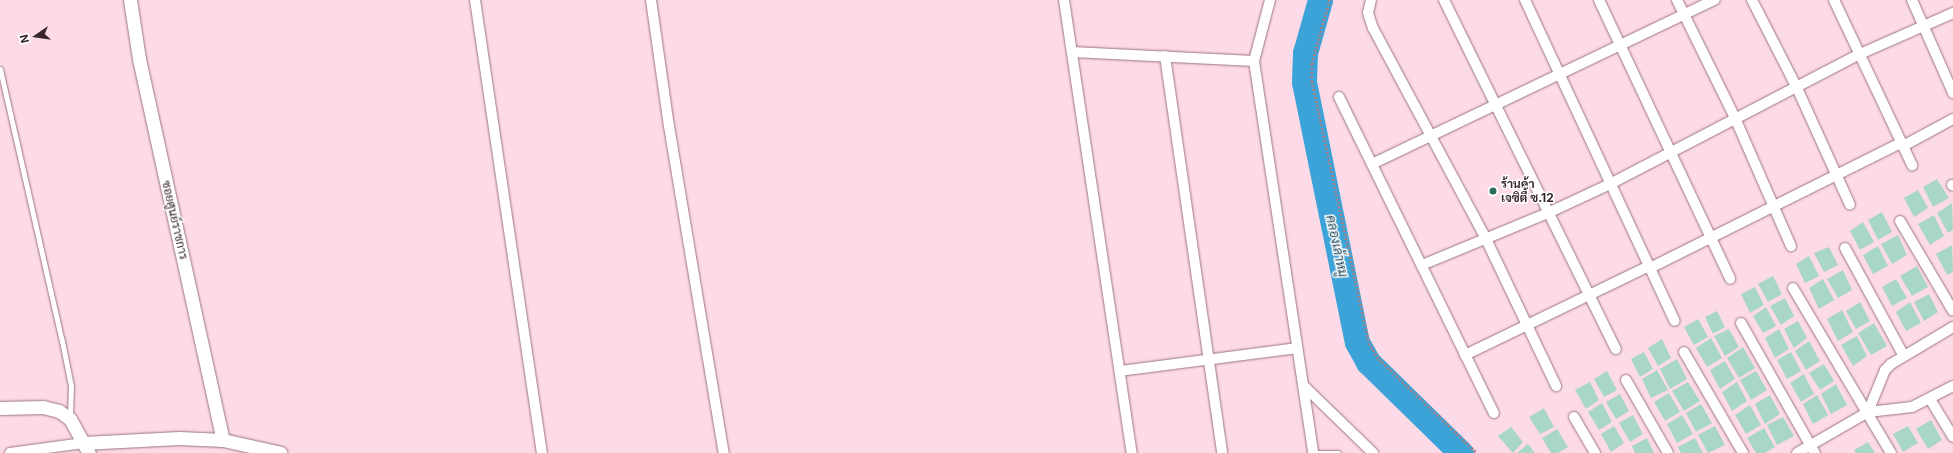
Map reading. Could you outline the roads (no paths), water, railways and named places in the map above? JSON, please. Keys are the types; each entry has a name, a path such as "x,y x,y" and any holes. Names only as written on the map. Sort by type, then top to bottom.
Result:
{"street":[{"name":"ซอยศูนย์ราชการ","path":"130,0 139,58 223,440"},
{"path":"475,0 542,453"},
{"path":"651,0 724,453"},
{"path":"1064,0 1132,453"},
{"path":"1270,0 1254,61 1297,348 1305,388 1313,453"},
{"path":"1371,0 1368,13 1373,28 1486,239 1556,386"},
{"path":"1444,0 1550,212 1616,349"},
{"path":"1525,0 1675,322"},
{"path":"1599,0 1671,150 1730,280"},
{"path":"1677,0 1734,118 1791,246"},
{"path":"1372,164 1715,0"},
{"path":"1752,0 1797,88 1850,205"},
{"path":"1834,0 1912,165"},
{"path":"1912,0 1925,25 1953,93"},
{"path":"1422,265 1550,212 1610,184 1671,150 1797,88 1860,54 1953,13"},
{"path":"1072,52 1254,61"},
{"path":"1165,56 1222,453"},
{"path":"1339,97 1494,413"},
{"path":"1466,355 1953,119"},
{"path":"1900,221 1953,311"},
{"path":"1845,248 1904,356"},
{"path":"1793,288 1891,453"},
{"path":"1741,323 1813,449"},
{"path":"1868,412 1885,370 1904,356 1953,327"},
{"path":"1120,371 1297,348"},
{"path":"1684,352 1743,453"},
{"path":"1626,380 1668,453"},
{"path":"1797,453 1813,449 1868,412 1904,409 1930,399 1953,386"},
{"path":"1305,388 1373,453"},
{"path":"1930,399 1953,437"},
{"path":"0,408 43,407 59,411 70,419 86,448"},
{"path":"1574,417 1595,453"},
{"path":"10,453 86,448 179,438 223,440 281,453"}],"lane":[{"path":"0,69 71,386 70,419"},
{"path":"1313,453 1338,453"}],"waterway":[{"name":"คลองเล้าหมู","path":"1320,0 1305,53 1304,82 1357,342 1368,362 1461,453"}],"place":[{"name":"ร้านค้า เจซิตี้ ซ.12","path":"1493,191"}]}
